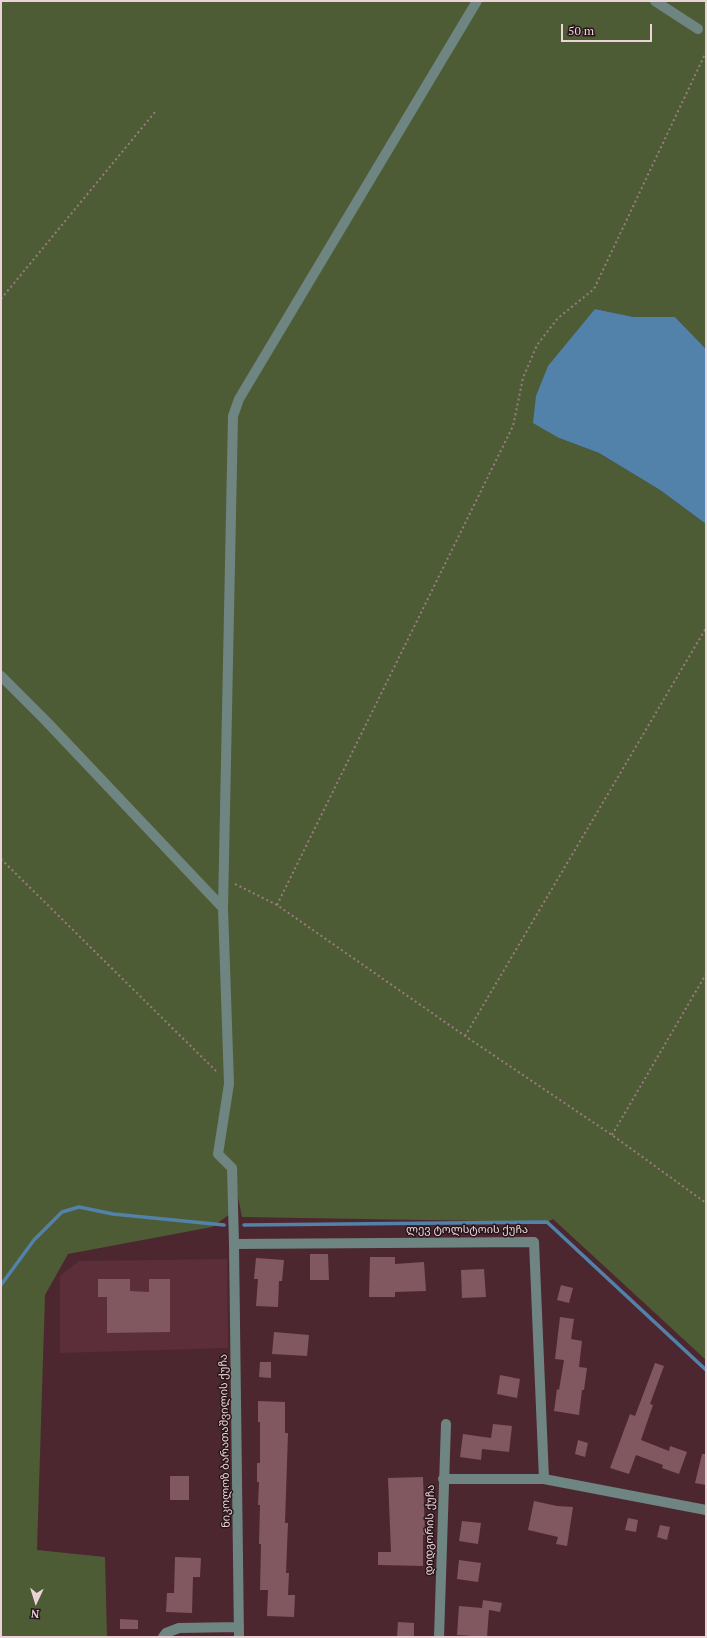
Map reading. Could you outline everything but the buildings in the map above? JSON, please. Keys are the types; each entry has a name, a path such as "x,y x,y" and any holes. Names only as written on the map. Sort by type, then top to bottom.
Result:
{"street":[{"path":"229,1084 223,908 233,416 239,399 477,1"},
{"path":"655,1 698,29"},
{"path":"1,676 46,721 223,908"},
{"name":"ნიკოლოზ ბარათაშვილის ქუჩა","path":"229,1084 218,1154 232,1168 239,1632"},
{"name":"ლევ ტოლსტოის ქუჩა","path":"234,1244 534,1242 544,1479"},
{"name":"დიდგორის ქუჩა","path":"439,1637 446,1424"},
{"path":"443,1479 544,1479 706,1510"},
{"path":"163,1637 166,1633 179,1628 239,1632"}],"path":[{"path":"276,905 513,426 523,378 537,345 558,318 594,289 706,52"},
{"path":"1,299 155,112"},
{"path":"465,1036 706,628"},
{"path":"1,859 229,1084"},
{"path":"224,879 276,905 465,1036 612,1135 706,1203"},
{"path":"612,1135 706,974"}],"shaded area":[{"path":"227,1259 228,1348 60,1353 60,1276 79,1261"}],"green space":[{"path":"1,1 706,1 706,349 675,317 634,317 595,309 559,438 599,453 660,490 706,524 706,1360 553,1219 547,1222 242,1217 232,1168 230,1214 212,1227 68,1254 45,1295 37,1550 105,1557 107,1637 1,1637"}],"water":[{"path":"595,309 634,317 675,317 706,349 706,524 660,490 599,453 559,438 533,423 536,396 548,366"}],"waterway":[{"path":"1,1285 34,1240 62,1212 79,1207 113,1214 224,1225"},
{"path":"244,1225 547,1222 706,1370"}]}
